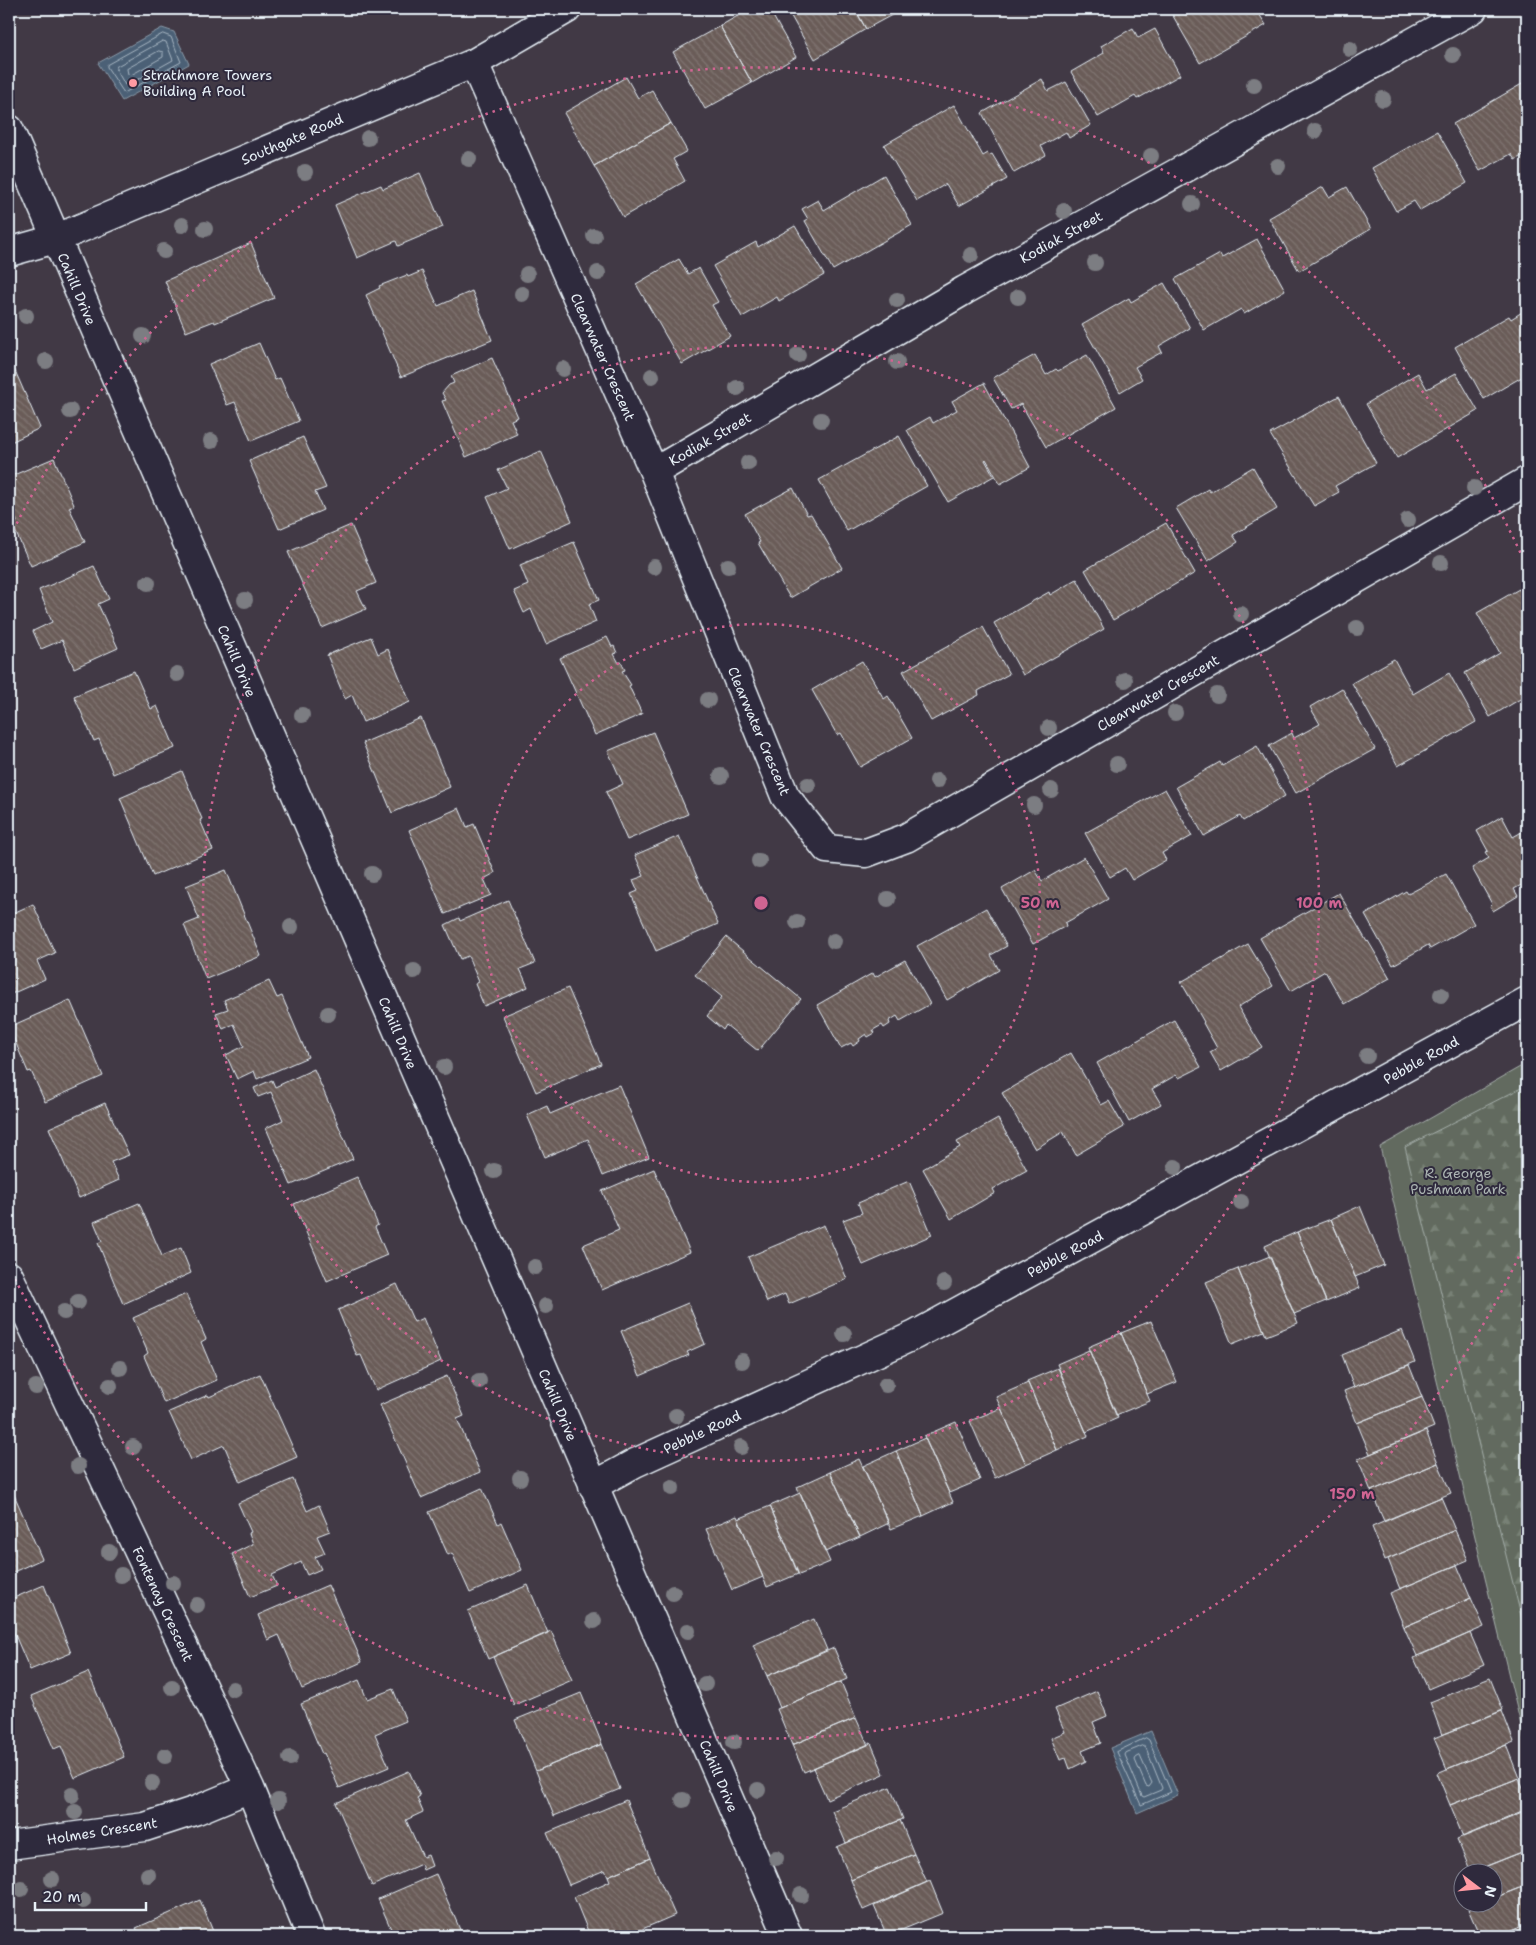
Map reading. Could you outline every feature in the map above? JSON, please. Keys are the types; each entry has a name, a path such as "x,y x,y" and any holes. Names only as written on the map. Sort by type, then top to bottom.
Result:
{"street":[{"name":"Southgate Road","path":"9,252 55,239 474,63 567,9"},
{"name":"Kodiak Street","path":"654,472 965,290 1473,9"},
{"name":"Clearwater Crescent","path":"474,63 654,472 785,796 827,849 866,853 906,838 1527,481"},
{"name":"Cahill Drive","path":"9,129 788,1936"},
{"name":"Pebble Road","path":"593,1486 635,1463 915,1335 1527,1001"},
{"name":"Fontenay Crescent","path":"9,1276 250,1788 311,1936"},
{"name":"Holmes Crescent","path":"9,1845 145,1827 197,1810 250,1788"}],"green space":[{"name":"R. George Pushman Park","path":"1527,1063 1527,1750 1380,1147"},
{"name":"R. George Pushman Park","path":"1527,1085 1527,1640 1405,1147"}],"water":[{"name":"Strathmore Towers Building A Pool","path":"162,28 174,32 189,64 122,101 98,63"},
{"path":"1151,1731 1178,1795 1137,1813 1110,1748"}],"building":[{"path":"750,9 769,9 796,57 752,83 720,26"},
{"path":"787,9 855,9 866,29 815,59"},
{"path":"855,9 903,9 866,29"},
{"path":"1169,9 1256,9 1266,25 1200,63"},
{"path":"720,26 752,83 705,109 673,52"},
{"path":"1133,28 1138,38 1155,29 1180,75 1137,99 1135,96 1098,117 1071,72 1104,53 1101,46"},
{"path":"626,77 638,98 652,90 671,123 594,166 564,113"},
{"path":"1042,79 1048,91 1066,82 1091,125 1069,138 1066,132 1041,146 1046,155 1014,173 982,113"},
{"path":"1527,81 1527,153 1515,160 1511,154 1480,171 1453,124"},
{"path":"954,105 983,156 988,153 992,154 1007,179 959,206 946,184 917,201 884,145"},
{"path":"671,123 687,151 673,159 685,181 623,217 594,166"},
{"path":"1437,131 1467,183 1420,210 1414,201 1396,211 1372,168"},
{"path":"420,173 443,227 398,246 396,241 357,258 335,205 381,185 383,189"},
{"path":"884,175 912,225 833,270 805,221 808,219 802,209 818,200 824,210"},
{"path":"1323,187 1329,197 1347,187 1371,229 1299,271 1269,218"},
{"path":"795,226 824,275 779,301 777,297 742,317 713,266 756,242 758,247"},
{"path":"1257,239 1285,290 1244,314 1241,309 1204,330 1175,279 1220,254 1222,258"},
{"path":"251,243 274,298 215,323 214,321 186,332 165,281"},
{"path":"679,259 688,274 699,268 718,302 712,305 730,336 682,364 636,284"},
{"path":"422,271 438,306 472,291 492,340 401,377 366,295 380,288 379,286"},
{"path":"1164,283 1190,328 1159,346 1162,352 1135,367 1142,379 1120,392 1082,325 1129,298 1131,302"},
{"path":"1527,309 1527,374 1484,399 1455,347 1509,316 1511,319"},
{"path":"259,343 275,380 280,378 299,421 251,441 235,402 227,405 209,364"},
{"path":"1035,355 1046,375 1056,369 1058,371 1087,355 1116,407 1046,447 1021,404 1011,409 993,378"},
{"path":"9,357 40,428 9,443"},
{"path":"492,358 518,417 511,420 517,434 466,457 442,401 446,400 442,393 449,385 454,383 451,376"},
{"path":"1418,373 1427,389 1456,373 1478,411 1397,458 1366,404"},
{"path":"984,383 1030,467 1000,484 986,459 994,476 948,502 907,430 930,417 933,423 957,410 952,401"},
{"path":"1339,396 1376,463 1335,486 1339,492 1314,506 1270,434"},
{"path":"899,436 927,486 847,531 819,480"},
{"path":"303,437 326,488 315,492 323,510 279,529 249,461"},
{"path":"541,451 572,521 510,549 487,497 507,488 498,470"},
{"path":"54,458 74,505 69,507 85,542 31,566 12,524 17,522 9,503 9,477"},
{"path":"1253,467 1277,509 1233,535 1238,542 1208,561 1176,508 1208,489 1210,492"},
{"path":"793,488 807,515 811,514 842,568 790,598 758,543 760,542 745,514"},
{"path":"1166,523 1195,573 1113,620 1085,570"},
{"path":"351,525 376,583 357,591 366,609 322,628 288,552"},
{"path":"574,542 599,600 589,604 596,622 546,644 531,609 524,613 514,591 528,585 520,565"},
{"path":"94,566 109,599 98,604 118,648 74,668 62,640 41,649 33,631 52,622 39,590"},
{"path":"1077,579 1104,629 1023,675 994,623 1049,592 1050,595"},
{"path":"1519,589 1527,604 1527,611 1523,613 1527,621 1527,695 1490,717 1465,673 1500,653 1477,613"},
{"path":"983,627 1009,674 978,691 979,695 931,721 903,671"},
{"path":"371,637 378,654 388,649 410,702 363,722 352,695 345,699 327,655"},
{"path":"607,637 617,653 614,654 625,670 622,671 631,685 629,686 642,714 595,735 560,658"},
{"path":"1394,659 1413,694 1449,673 1476,722 1398,766 1352,683"},
{"path":"862,661 884,699 888,696 912,738 860,767 841,733 837,735 812,690"},
{"path":"134,671 151,709 157,706 175,748 113,774 99,739 94,741 74,696"},
{"path":"1342,688 1375,749 1296,793 1269,746 1292,733 1294,738 1320,724 1310,707"},
{"path":"421,718 450,787 392,813 363,743"},
{"path":"653,732 688,814 627,840 606,792 623,784 608,751"},
{"path":"1257,746 1285,796 1243,821 1240,816 1204,836 1176,787 1220,762 1222,766"},
{"path":"182,771 213,850 153,876 120,798"},
{"path":"1165,789 1192,836 1162,853 1166,860 1132,880 1125,868 1110,877 1085,833"},
{"path":"459,808 467,827 474,824 495,873 484,879 491,895 445,914 409,830"},
{"path":"1502,816 1513,837 1527,829 1527,882 1514,889 1518,896 1493,911 1490,906 1492,904 1472,868 1489,858 1485,852 1488,851 1477,831"},
{"path":"679,836 718,924 656,951 631,894 638,891 633,880 644,876 635,855"},
{"path":"1084,857 1108,899 1065,923 1066,926 1033,944 1002,889 1035,870 1042,881"},
{"path":"226,870 261,956 206,979 184,925 199,919 186,886"},
{"path":"1446,874 1474,924 1430,949 1428,945 1393,965 1365,915 1406,891 1408,894"},
{"path":"1339,893 1390,978 1344,1004 1325,971 1291,991 1260,938"},
{"path":"508,900 535,963 520,969 528,987 484,1006 475,984 479,982 468,956 460,959 445,925 459,918 460,921"},
{"path":"33,904 55,953 37,961 45,979 9,995 9,915"},
{"path":"986,908 1007,946 991,955 999,970 947,1000 917,946"},
{"path":"726,937 801,999 758,1051 726,1025 723,1030 707,1016 722,997 695,975"},
{"path":"1248,944 1273,986 1238,1007 1262,1047 1221,1071 1210,1052 1217,1048 1181,982"},
{"path":"905,960 930,1004 900,1021 897,1016 889,1021 890,1024 884,1028 882,1025 873,1030 875,1033 868,1037 866,1034 853,1046 851,1043 841,1048 817,1005 873,973 875,977"},
{"path":"269,981 277,998 282,996 308,1057 257,1079 254,1071 237,1079 226,1055 244,1046 234,1024 223,1029 216,1013 228,1009 224,1000"},
{"path":"568,988 601,1064 536,1092 503,1016"},
{"path":"70,1000 103,1076 45,1102 31,1071 28,1072 9,1027"},
{"path":"1174,1020 1201,1067 1179,1078 1176,1075 1152,1089 1161,1104 1129,1122 1097,1063"},
{"path":"1071,1053 1101,1105 1109,1101 1124,1127 1076,1155 1063,1132 1035,1149 1002,1093"},
{"path":"314,1069 353,1159 291,1185 266,1128 283,1120 271,1092 258,1097 254,1088 272,1080 275,1087"},
{"path":"619,1085 649,1157 603,1176 588,1139 545,1157 527,1115 547,1106 550,1114"},
{"path":"105,1103 129,1155 111,1162 119,1180 79,1198 49,1128"},
{"path":"998,1119 1027,1170 993,1189 995,1193 951,1219 923,1169 960,1147 957,1142"},
{"path":"654,1169 690,1252 602,1290 583,1245 619,1230 602,1191"},
{"path":"357,1177 378,1225 375,1227 387,1255 327,1281 294,1204"},
{"path":"909,1181 932,1235 863,1265 843,1220 862,1213 858,1203"},
{"path":"139,1203 162,1256 181,1248 191,1273 123,1304 98,1243 102,1241 94,1222"},
{"path":"1360,1206 1384,1265 1355,1277 1331,1219"},
{"path":"1331,1219 1360,1288 1326,1302 1297,1232"},
{"path":"824,1225 847,1279 789,1304 785,1294 767,1302 748,1257"},
{"path":"1297,1232 1326,1301 1294,1314 1265,1246"},
{"path":"1270,1256 1298,1323 1266,1336 1238,1269"},
{"path":"1238,1269 1264,1331 1232,1344 1206,1282"},
{"path":"397,1284 414,1322 423,1318 441,1361 376,1390 361,1355 357,1356 338,1310"},
{"path":"186,1294 206,1339 201,1342 217,1380 164,1403 144,1356 148,1353 133,1318"},
{"path":"688,1303 705,1344 687,1352 689,1355 640,1376 621,1331"},
{"path":"1151,1321 1177,1382 1147,1394 1121,1333"},
{"path":"1402,1330 1415,1362 1354,1387 1342,1355"},
{"path":"1121,1333 1150,1401 1116,1415 1088,1347"},
{"path":"1089,1350 1118,1418 1086,1432 1057,1364"},
{"path":"1409,1365 1422,1397 1357,1423 1344,1391"},
{"path":"1058,1368 1088,1436 1057,1450 1027,1381"},
{"path":"260,1374 297,1457 240,1482 224,1445 191,1460 169,1412 208,1395 209,1397"},
{"path":"447,1376 464,1416 457,1419 480,1472 421,1498 380,1405"},
{"path":"1028,1383 1057,1450 1026,1464 996,1397"},
{"path":"1422,1397 1434,1427 1370,1454 1357,1423"},
{"path":"1001,1408 1026,1464 995,1478 970,1421"},
{"path":"956,1422 980,1480 949,1493 924,1436"},
{"path":"1426,1431 1438,1463 1371,1491 1358,1459"},
{"path":"925,1438 953,1502 923,1516 896,1451"},
{"path":"896,1451 923,1516 891,1529 863,1466"},
{"path":"859,1459 889,1523 860,1537 830,1472"},
{"path":"1438,1463 1451,1493 1384,1521 1371,1491"},
{"path":"830,1472 860,1537 825,1552 797,1487"},
{"path":"293,1479 307,1511 319,1505 330,1531 317,1536 325,1553 315,1557 321,1569 307,1575 301,1562 272,1575 277,1586 250,1597 232,1554 253,1544 249,1533 251,1532 238,1503"},
{"path":"9,1483 42,1559 9,1574"},
{"path":"482,1488 498,1524 501,1522 522,1570 470,1593 452,1553 448,1555 429,1512"},
{"path":"800,1493 830,1562 799,1575 770,1506"},
{"path":"1441,1497 1455,1530 1385,1560 1372,1527"},
{"path":"770,1506 798,1574 767,1587 738,1519"},
{"path":"737,1516 763,1577 732,1590 706,1529"},
{"path":"1455,1530 1468,1560 1400,1589 1388,1559"},
{"path":"1457,1565 1471,1598 1404,1627 1390,1593"},
{"path":"44,1585 71,1653 30,1670 9,1621 9,1600"},
{"path":"328,1585 362,1662 302,1689 279,1635 268,1640 258,1615"},
{"path":"528,1585 548,1633 488,1659 468,1611"},
{"path":"1471,1598 1484,1627 1417,1656 1404,1627"},
{"path":"814,1619 827,1650 767,1676 753,1645"},
{"path":"551,1631 572,1680 514,1705 493,1657"},
{"path":"1470,1633 1484,1665 1428,1689 1414,1658"},
{"path":"834,1648 847,1679 780,1708 767,1676"},
{"path":"88,1672 124,1757 75,1778 61,1746 54,1749 31,1696"},
{"path":"1490,1678 1503,1710 1442,1735 1430,1702"},
{"path":"359,1680 367,1699 393,1689 406,1721 375,1734 389,1767 339,1788 301,1704"},
{"path":"841,1682 856,1718 792,1745 777,1709"},
{"path":"1097,1691 1107,1716 1093,1722 1101,1743 1082,1751 1086,1761 1070,1769 1066,1758 1060,1760 1051,1738 1065,1732 1055,1709"},
{"path":"581,1693 602,1744 536,1771 515,1720"},
{"path":"1502,1711 1514,1742 1447,1769 1434,1738"},
{"path":"856,1718 868,1745 804,1772 792,1745"},
{"path":"871,1743 884,1774 827,1799 813,1768"},
{"path":"602,1744 620,1789 554,1816 536,1771"},
{"path":"1506,1745 1519,1778 1450,1805 1437,1773"},
{"path":"409,1771 420,1796 417,1798 423,1812 406,1820 423,1857 428,1855 432,1866 423,1870 421,1864 372,1886 336,1803"},
{"path":"1519,1778 1527,1799 1527,1811 1463,1837 1450,1805"},
{"path":"890,1787 903,1819 846,1843 832,1811"},
{"path":"626,1800 650,1858 608,1876 605,1870 569,1885 547,1833"},
{"path":"1522,1812 1527,1825 1527,1850 1496,1862 1467,1862 1457,1839"},
{"path":"900,1820 914,1854 851,1880 837,1847"},
{"path":"1527,1850 1527,1885 1504,1894 1504,1862 1497,1862"},
{"path":"914,1854 927,1882 863,1910 851,1880"},
{"path":"650,1858 675,1915 626,1936 590,1936 574,1897 610,1881 608,1876"},
{"path":"436,1874 461,1932 467,1929 470,1936 394,1936 378,1899"},
{"path":"930,1881 943,1913 887,1936 874,1906"},
{"path":"1527,1885 1527,1924 1497,1936 1480,1936 1469,1912 1504,1912 1504,1894"},
{"path":"200,1900 215,1936 140,1936 136,1928"},
{"path":"1527,1924 1527,1936 1497,1936"},
{"path":"86,1931 86,1936 33,1936"}],"place":[{"name":"Strathmore Towers Building A Pool","path":"133,83"}]}
